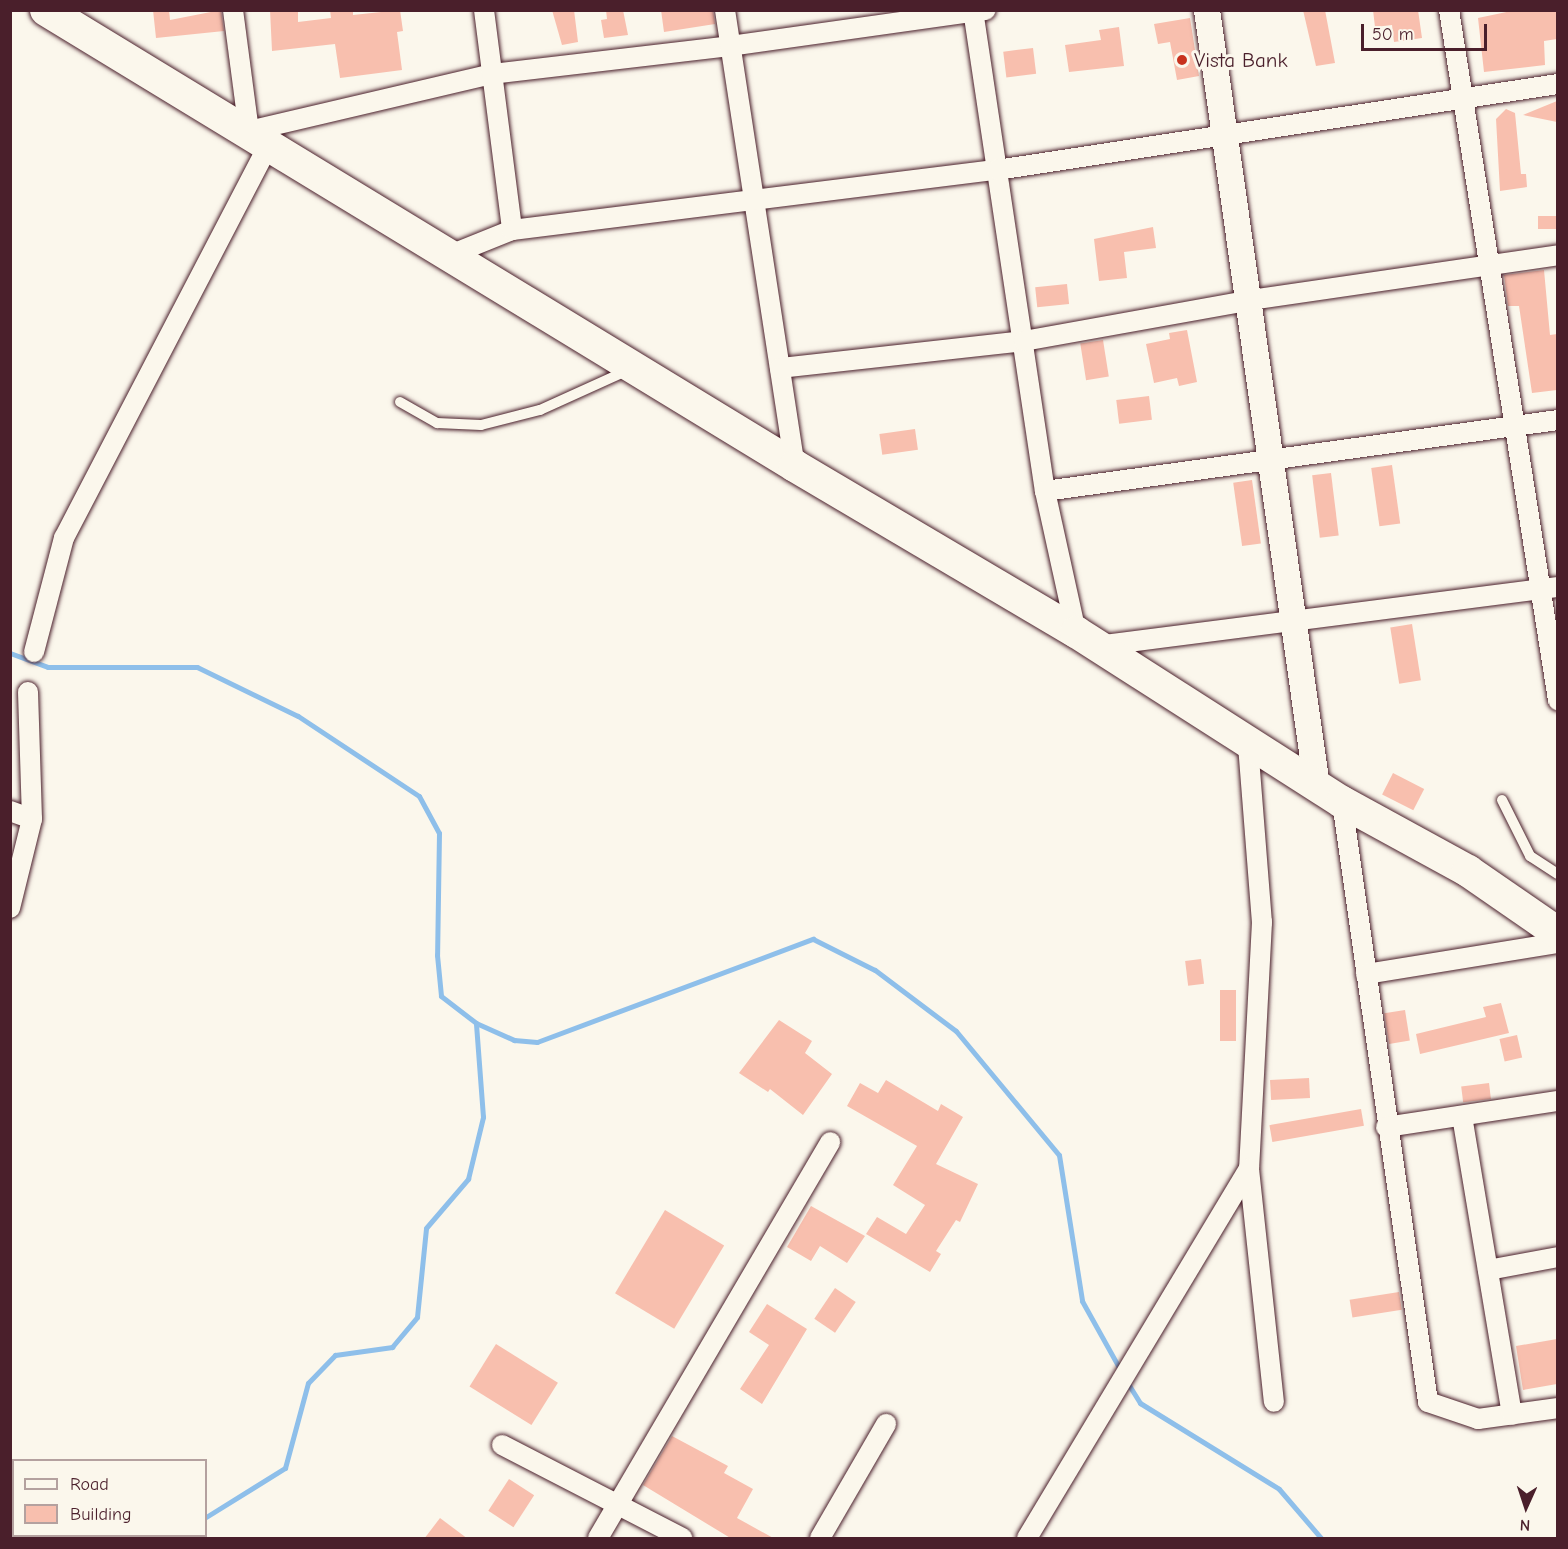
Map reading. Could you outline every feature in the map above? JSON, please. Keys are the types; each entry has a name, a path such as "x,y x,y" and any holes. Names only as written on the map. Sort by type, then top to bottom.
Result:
{"main road":[{"path":"46,10 259,137 795,466 1086,639 1329,795 1468,871 1557,933"}],"street":[{"path":"34,652 64,538 259,137 233,10"},
{"path":"484,10 513,230"},
{"path":"725,10 795,466"},
{"path":"1207,10 1251,300 1294,621 1366,974 1386,1127 1428,1402 1478,1419 1557,1408"},
{"path":"1449,10 1487,264 1518,426 1538,590 1557,700"},
{"path":"259,137 492,74 730,46 977,11 997,170 1045,491 1086,639 1294,621 1557,587"},
{"path":"450,255 513,230 997,170 1557,84"},
{"path":"780,368 1024,341 1251,300 1557,255"},
{"path":"1045,491 1273,463 1557,420"},
{"path":"10,908 32,819 28,692"},
{"path":"1248,745 1262,921 1249,1169 1274,1402"},
{"path":"10,811 32,819"},
{"path":"1366,974 1557,943"},
{"path":"1386,1127 1557,1101"},
{"path":"1462,1116 1512,1415"},
{"path":"598,1539 830,1142"},
{"path":"1027,1539 1131,1362 1249,1169"},
{"path":"1488,1270 1557,1257"},
{"path":"820,1539 886,1424"},
{"path":"502,1445 682,1539"}],"lane":[{"path":"400,402 437,423 481,425 540,410 634,367"},
{"path":"1502,800 1530,856 1557,874"}],"building":[{"path":"153,10 169,10 170,20 221,10 224,31 156,38"},
{"path":"270,10 298,10 298,22 331,18 330,10 353,10 353,15 400,10 403,31 397,32 402,70 340,78 335,44 272,51"},
{"path":"552,10 574,10 578,42 562,45"},
{"path":"606,10 623,10 628,35 604,38 601,20 607,19"},
{"path":"661,10 713,10 715,24 664,32"},
{"path":"1303,10 1325,10 1335,63 1316,66"},
{"path":"1373,10 1418,10 1422,38 1394,42 1392,25 1375,27"},
{"path":"1516,10 1556,10 1557,39 1544,41 1545,65 1484,72 1478,18"},
{"path":"1190,18 1199,76 1177,80 1170,42 1158,44 1154,24"},
{"path":"1119,27 1124,66 1069,72 1065,45 1101,40 1099,30"},
{"path":"1033,48 1036,74 1006,77 1003,52"},
{"path":"1557,101 1557,122 1523,115"},
{"path":"1506,109 1515,113 1521,174 1526,174 1527,187 1500,191 1496,119"},
{"path":"1538,216 1557,216 1557,229 1538,229"},
{"path":"1153,227 1156,248 1124,252 1127,278 1099,281 1094,239"},
{"path":"1544,270 1550,335 1557,334 1557,390 1532,393 1519,306 1508,306 1504,275"},
{"path":"1067,284 1069,304 1037,307 1035,287"},
{"path":"1187,330 1197,382 1179,386 1177,378 1154,383 1146,344 1170,339 1169,333"},
{"path":"1103,340 1109,377 1086,380 1080,344"},
{"path":"1149,396 1152,420 1119,424 1116,400"},
{"path":"915,429 918,450 882,455 879,434"},
{"path":"1392,465 1400,523 1379,526 1371,468"},
{"path":"1331,473 1339,536 1320,538 1312,475"},
{"path":"1252,480 1261,543 1242,546 1233,483"},
{"path":"1412,624 1421,680 1399,684 1390,627"},
{"path":"1393,773 1424,789 1413,810 1382,794"},
{"path":"1201,959 1204,984 1188,986 1185,961"},
{"path":"1220,990 1236,990 1236,1041 1220,1041"},
{"path":"1501,1003 1509,1033 1420,1054 1416,1034 1486,1017 1483,1007"},
{"path":"1405,1010 1410,1041 1389,1044 1384,1013"},
{"path":"779,1020 812,1041 805,1053 832,1074 803,1115 770,1089 768,1092 739,1073"},
{"path":"1517,1035 1522,1057 1505,1061 1499,1039"},
{"path":"1309,1078 1310,1098 1271,1100 1270,1080"},
{"path":"886,1080 938,1111 941,1104 963,1117 936,1164 978,1184 960,1222 956,1220 936,1251 941,1254 930,1272 866,1234 877,1217 906,1234 925,1205 893,1185 917,1146 847,1106 860,1083 878,1093"},
{"path":"1489,1083 1491,1099 1463,1102 1461,1086"},
{"path":"1361,1109 1364,1126 1272,1142 1269,1125"},
{"path":"811,1206 865,1236 847,1263 820,1246 811,1261 787,1247"},
{"path":"665,1210 724,1246 674,1329 615,1293"},
{"path":"835,1288 856,1302 835,1333 814,1319"},
{"path":"1399,1292 1402,1310 1352,1318 1350,1300"},
{"path":"767,1304 807,1329 762,1404 740,1389 769,1345 749,1332"},
{"path":"1557,1339 1557,1384 1523,1390 1516,1346"},
{"path":"496,1344 558,1383 531,1425 470,1386"},
{"path":"672,1436 728,1466 724,1473 753,1489 737,1518 775,1539 732,1539 643,1485"},
{"path":"509,1479 534,1495 513,1527 488,1511"},
{"path":"440,1518 468,1539 424,1539"}],"waterway":[{"path":"10,653 48,667 197,667 298,716 419,796 439,833 437,955 441,996 476,1023 514,1040 537,1042 813,939 875,970 956,1031 1059,1155 1082,1301 1121,1371"},
{"path":"207,1516 285,1468 308,1383 335,1355 392,1347 417,1317 426,1228 468,1179 483,1117 476,1023"},
{"path":"1127,1382 1140,1403 1279,1489 1321,1538"}],"place":[{"name":"Vista Bank","path":"1182,60"}]}
